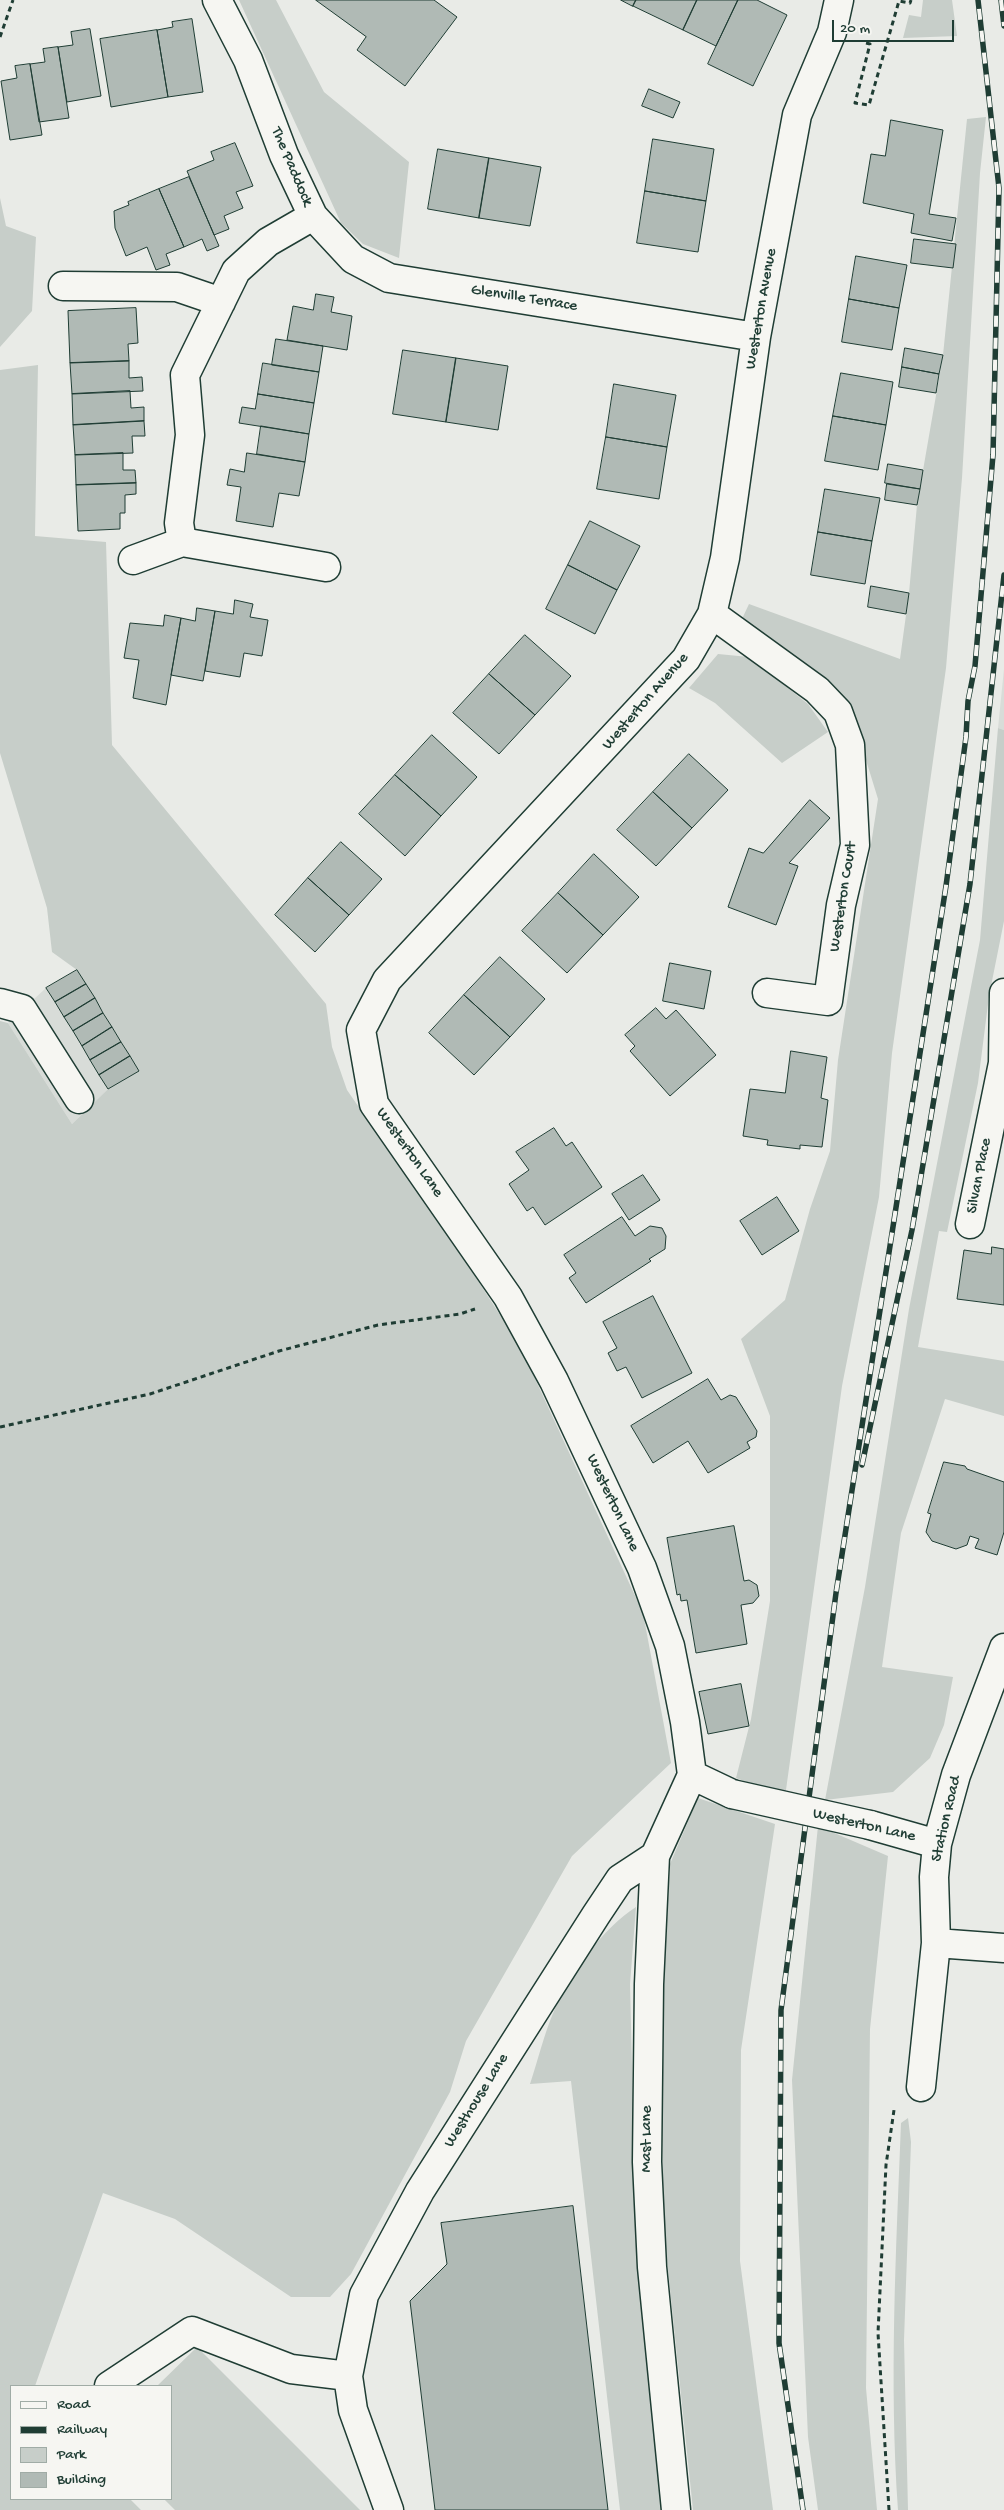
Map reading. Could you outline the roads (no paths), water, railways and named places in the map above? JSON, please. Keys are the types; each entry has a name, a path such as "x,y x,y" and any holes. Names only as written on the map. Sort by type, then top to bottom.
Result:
{"street":[{"name":"The Paddock","path":"182,542 179,523 190,435 185,375 236,271 268,242 313,216 284,155 248,60 217,0"},
{"name":"Westerton Avenue","path":"361,1030 387,980 686,659 712,614 725,558 756,337 797,115 832,32 839,0"},
{"name":"Glenville Terrace","path":"313,216 352,259 389,278 756,337"},
{"path":"63,286 177,287 221,302"},
{"path":"133,560 182,542 326,567"},
{"name":"Westerton Court","path":"712,614 817,690 838,712 850,745 855,845 841,905 828,1001 767,993"},
{"name":"Silvan Place","path":"970,1224 997,1129 1003,1063 1004,993"},
{"path":"0,1004 22,1009 79,1099"},
{"name":"Westerton Lane","path":"361,1030 374,1104 508,1297 554,1381 642,1568 670,1646 692,1774 732,1794 870,1825 938,1844"},
{"name":"Station Road","path":"921,2087 936,1944 934,1877 938,1844 956,1774 1004,1648"},
{"name":"Mast Lane","path":"676,2510 652,2267 647,2162 649,1984 655,1856 692,1774"},
{"name":"Westhouse Lane","path":"389,2510 352,2410 348,2376 364,2295 420,2191 544,1994 620,1879 655,1856"},
{"path":"936,1944 1004,1948"},
{"path":"110,2385 192,2331 292,2369 348,2376"}],"railway":[{"path":"803,2510 779,2343 781,2010 836,1593 946,886 966,737 968,701 975,666 993,455 999,188 978,0"},
{"path":"1001,0 1004,26"},
{"path":"862,1465 912,1230 970,884 1004,575"}]}
